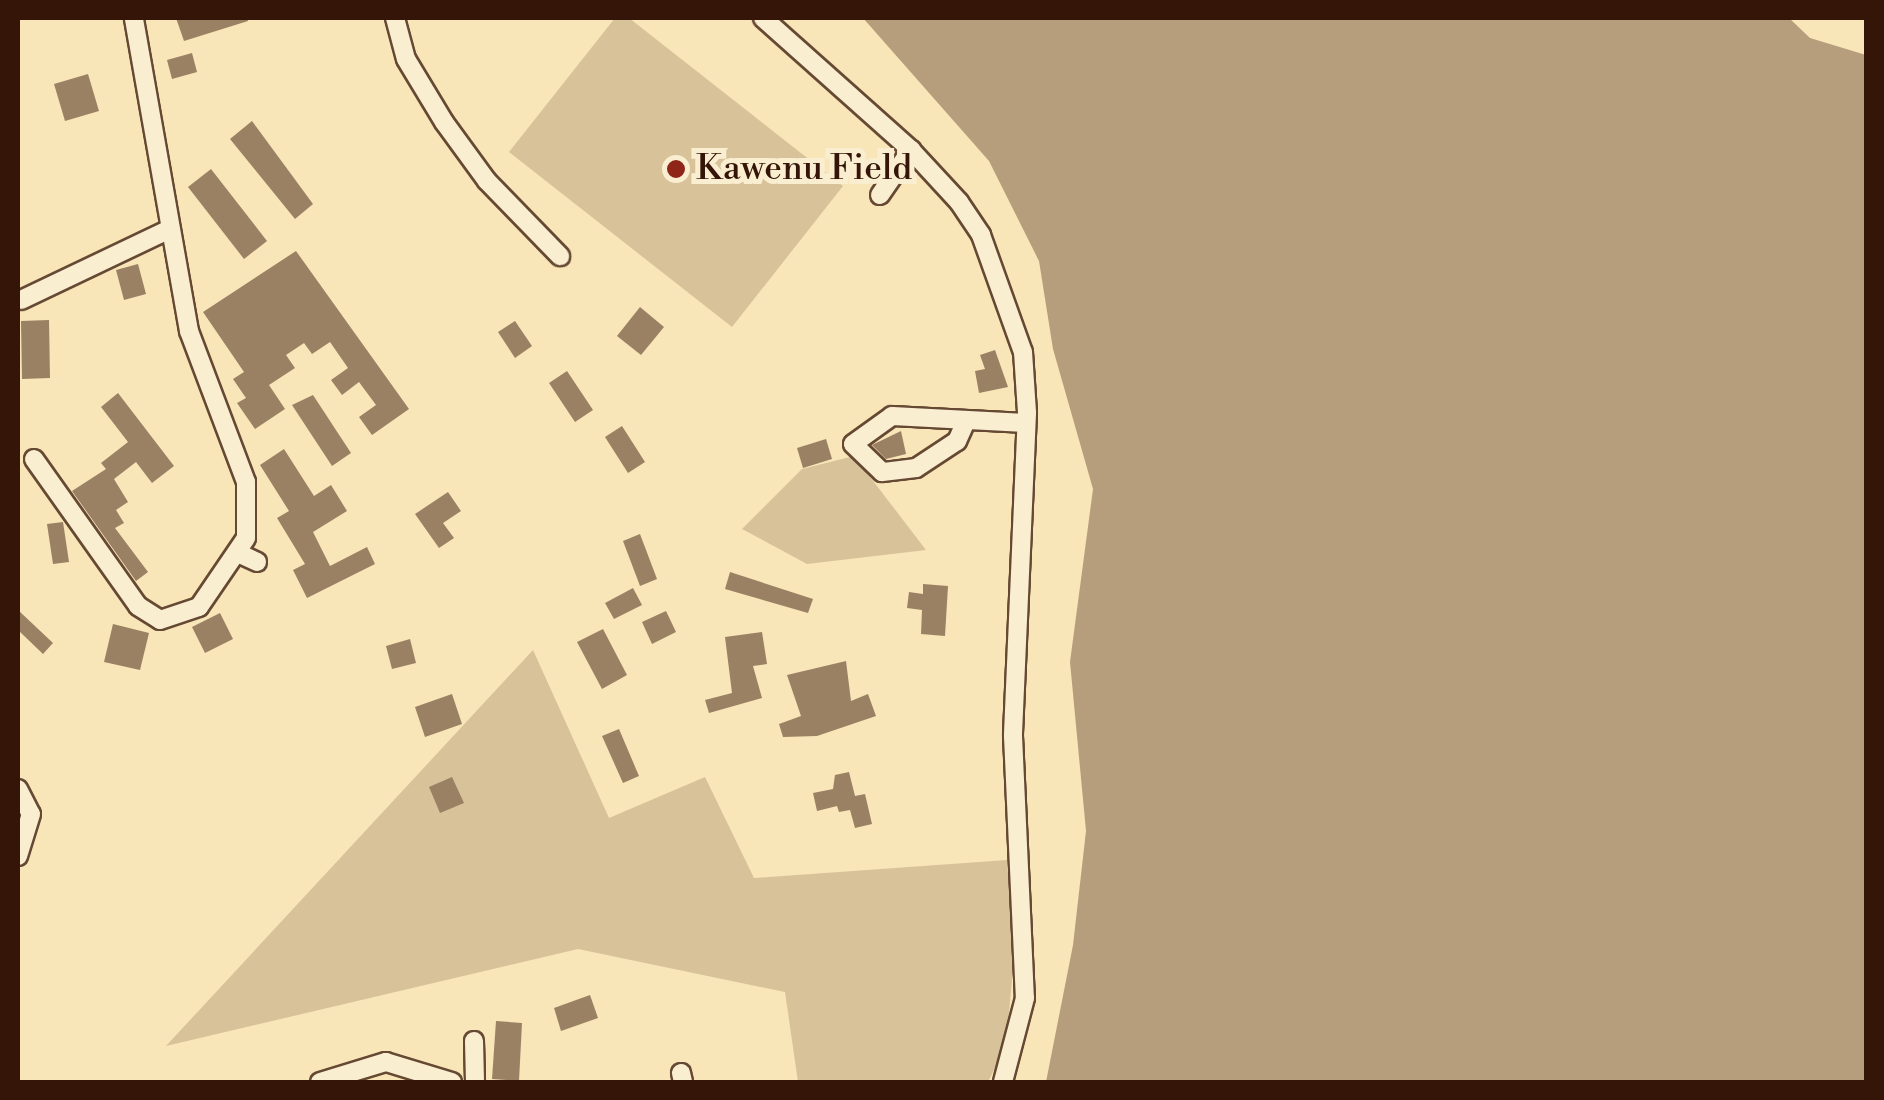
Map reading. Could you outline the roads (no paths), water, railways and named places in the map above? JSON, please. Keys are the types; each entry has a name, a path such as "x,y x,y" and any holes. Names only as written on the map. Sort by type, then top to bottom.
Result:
{"street":[{"path":"34,459 147,614 172,621 185,616 238,553 250,528 246,482 190,331 134,18"},
{"path":"395,18 406,59 444,122 486,181 560,256"},
{"path":"763,18 911,150 981,235 1023,352 1026,423 1013,736 1025,998 1003,1082"},
{"path":"880,195 911,150"},
{"path":"21,300 170,229"},
{"path":"966,421 958,440 916,468 882,472 853,444 892,416 1026,423"},
{"path":"238,553 257,562"},
{"path":"18,789 31,814 18,856"},
{"path":"474,1041 475,1082"},
{"path":"320,1082 386,1062 452,1082"}],"place":[{"name":"Kawenu Field","path":"676,169"}]}
